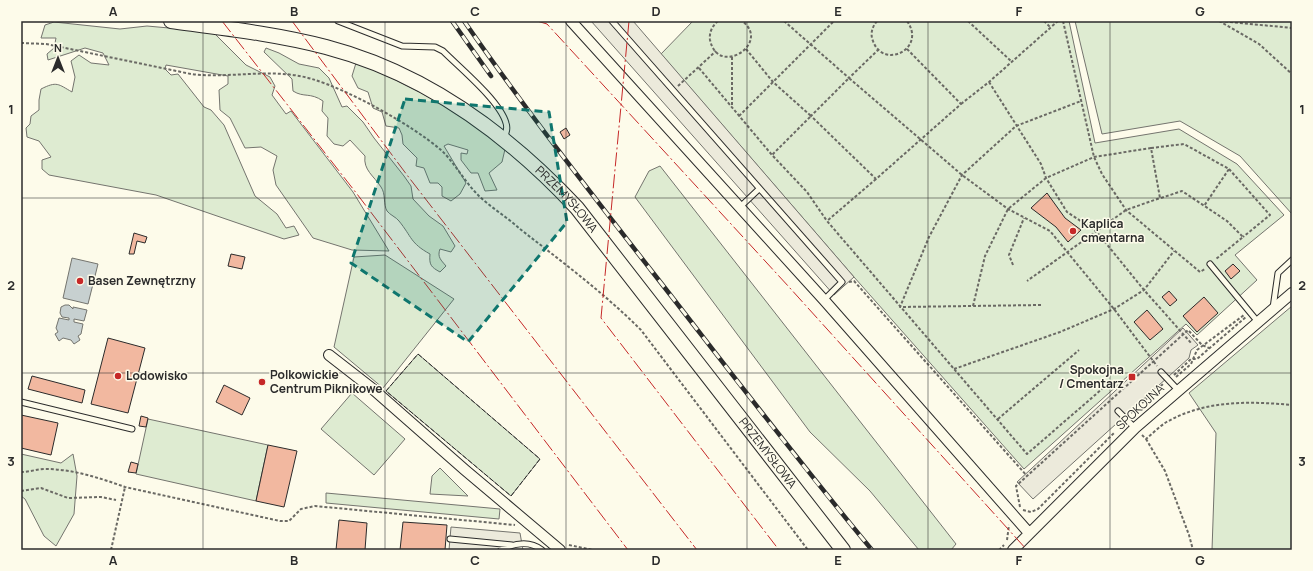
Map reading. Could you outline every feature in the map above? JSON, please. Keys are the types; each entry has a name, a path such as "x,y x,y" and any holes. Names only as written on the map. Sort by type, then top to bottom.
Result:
{"street":[{"name":"PRZEMYSŁOWA","path":"171,21 285,37 328,47 371,62 417,82 469,113 504,138 547,176 577,208 843,550"},
{"path":"570,21 824,300 1029,533"},
{"name":"SPOKOJNA","path":"1014,550 1029,533 1135,428 1292,293"},
{"path":"329,355 374,390 529,524 563,547"}],"lane":[{"path":"338,21 402,46 435,47 443,51 496,104 506,123 507,130 504,138"},
{"path":"612,21 842,282 824,300"},
{"path":"740,207 759,189"},
{"path":"1273,308 1278,273 1292,260"},
{"path":"1210,264 1258,322"},
{"path":"1161,372 1178,390"},
{"path":"21,402 132,428"},
{"path":"1118,411 1135,428"},
{"path":"450,539 512,545 526,543 542,550"},
{"path":"501,550 512,545"}],"path":[{"path":"718,21 711,29 711,45 716,52 726,57 740,55 746,49 751,36 745,22"},
{"path":"784,21 962,175 1008,209 1050,231 1114,309 1161,372"},
{"path":"738,116 834,21"},
{"path":"877,21 872,31 872,38 878,50 889,55 896,55 907,49 913,32 908,21"},
{"path":"968,21 1012,62"},
{"path":"1044,21 1051,28"},
{"path":"827,222 1058,21"},
{"path":"973,306 985,256 1008,209 1046,178 1094,157 1184,144 1229,169 1270,215 1200,272 1126,210 1102,174 1094,157 1063,21"},
{"path":"1219,21 1292,28"},
{"path":"1219,21 1259,44 1292,74"},
{"path":"21,42 46,44 101,54 191,74 208,76 279,73 311,78 344,92 398,121 425,138 442,151 478,195 609,300 641,330 808,550"},
{"path":"746,49 774,82 876,178"},
{"path":"907,49 961,104"},
{"path":"772,155 878,50"},
{"path":"673,91 716,52"},
{"path":"732,57 732,107"},
{"path":"699,68 738,116 807,192 827,222 1027,454 1102,389"},
{"path":"989,82 1040,164 1046,178 1067,212 1096,231 1144,290 1192,344"},
{"path":"900,307 929,236 962,175 1016,126 1081,100"},
{"path":"1151,148 1160,198"},
{"path":"1204,206 1229,169"},
{"path":"1027,280 1126,210 1182,191 1227,221 1243,237"},
{"path":"1013,265 1009,255 1024,218"},
{"path":"954,369 1060,332 1114,309 1144,290 1174,251"},
{"path":"842,282 854,281 1027,476"},
{"path":"900,307 1041,305"},
{"path":"1019,504 1016,486 1188,330 1202,345 1210,348"},
{"path":"997,419 1079,350"},
{"path":"1146,439 1165,423 1199,409 1228,403 1292,405"},
{"path":"1135,428 1146,439 1165,471 1189,535 1193,550"},
{"path":"21,472 42,469 59,470 104,480 125,487 280,521 289,521 301,509 316,506 522,526 529,524"},
{"path":"111,550 125,487"},
{"path":"21,491 41,488 68,498 101,497 116,500"},
{"path":"563,547 593,550"}],"highlighted area":[{"path":"405,99 549,112 567,222 468,342 351,263"}],"green space":[{"path":"693,21 1069,21 1095,143 1179,129 1237,164 1284,215 1235,255 1257,280 1197,335 1186,324 1024,469 854,277 661,54"},
{"path":"1075,21 1292,21 1292,214 1240,156 1180,121 1102,134"},
{"path":"54,22 120,29 147,26 213,32 246,65 270,77 275,86 272,95 286,114 291,111 353,192 389,251 352,250 313,238 276,185 273,170 277,156 261,147 245,148 230,118 220,110 219,90 228,84 228,76 166,65 165,69 171,75 178,74 204,107 211,110 224,125 255,196 277,214 286,228 294,226 299,235 284,239 156,195 49,175 42,169 42,160 51,157 39,141 27,137 26,128 30,124 31,116 39,110 41,89 57,84 72,92 75,77 71,61 79,55 91,63 109,65 103,53 85,48 48,60 47,54 54,48 56,38 41,38 45,25"},
{"path":"266,48 299,64 319,68 329,78 342,107 347,106 363,122 411,186 413,199 429,216 443,226 455,246 451,252 440,249 439,256 446,266 440,272 434,269 431,265 430,254 415,243 399,221 387,211 383,190 367,169 365,156 350,140 343,146 334,144 327,136 328,118 322,111 323,101 318,98 293,91 292,79 264,52"},
{"path":"356,63 415,89 506,145 502,162 489,173 497,190 485,191 478,173 471,173 461,160 461,153 467,154 468,150 448,144 444,146 466,183 460,194 451,201 442,196 442,187 438,183 430,183 424,168 416,166 417,158 403,144 402,135 399,128 386,126 382,112 373,108 368,92 358,88 352,76"},
{"path":"660,166 956,544 951,550 919,550 870,491 810,432 635,197 649,171"},
{"path":"385,255 454,299 383,388 334,347 354,257"},
{"path":"1292,306 1292,550 1212,550 1216,433 1189,393"},
{"path":"418,354 540,459 511,496 386,391"},
{"path":"352,393 405,439 374,475 321,429"},
{"path":"148,419 268,445 256,501 136,474"},
{"path":"21,454 61,463 73,454 77,476 74,514 56,546 44,536 25,499 21,496"},
{"path":"440,468 468,496 430,494 432,476"},
{"path":"326,493 500,509 499,519 326,503"}],"shaded area":[{"path":"591,21 633,21 854,277 834,295"},
{"name":"Basen Zewnętrzny","path":"72,258 98,264 88,304 63,298"},
{"path":"69,305 73,309 73,307 87,310 84,321 74,319 74,322 83,324 81,334 78,336 80,340 74,344 71,340 63,338 59,341 55,334 58,332 56,328 59,318 69,320 69,318 62,317 60,313 61,307"},
{"path":"1183,328 1198,345 1191,350 1189,358 1033,499 1017,482"},
{"path":"451,527 520,533 523,550 449,550"}],"building":[{"path":"566,128 570,135 564,139 560,132"},
{"path":"1047,193 1065,218 1081,230 1068,242 1056,227 1031,208"},
{"path":"134,233 147,237 145,243 137,241 134,254 129,254"},
{"path":"231,254 245,257 242,269 228,266"},
{"path":"1233,264 1240,271 1231,279 1225,271"},
{"path":"1169,291 1177,300 1170,306 1162,297"},
{"path":"1204,297 1218,313 1197,332 1183,316"},
{"path":"1147,310 1163,329 1150,340 1134,322"},
{"name":"Lodowisko","path":"108,338 145,348 128,413 91,404"},
{"path":"32,376 85,390 82,403 28,389"},
{"path":"224,385 250,398 242,415 216,402"},
{"path":"21,415 58,423 51,455 21,448"},
{"path":"141,416 148,418 146,427 139,426"},
{"path":"268,445 297,451 284,507 256,501"},
{"path":"131,462 138,464 136,473 128,472"},
{"path":"339,520 367,523 365,550 336,550"},
{"path":"403,522 447,525 445,550 400,550"}],"railway":[{"path":"452,21 491,76"},
{"path":"464,21 514,91 592,195 771,424 872,550"}],"fence":[{"path":"418,354 540,459 511,496 386,391 418,354"}],"power":[{"path":"222,21 357,194 628,550"},
{"path":"292,21 407,175 697,550"},
{"path":"537,21 547,24 789,287 1027,550"},
{"path":"629,21 601,318 779,550"}],"place":[{"name":"Kaplica cmentarna","path":"1073,231"},
{"name":"Basen Zewnętrzny","path":"80,281"},
{"name":"Lodowisko","path":"118,376"},
{"name":"Spokojna / Cmentarz","path":"1132,377"},
{"name":"Polkowickie Centrum Piknikowe","path":"262,382"}]}
